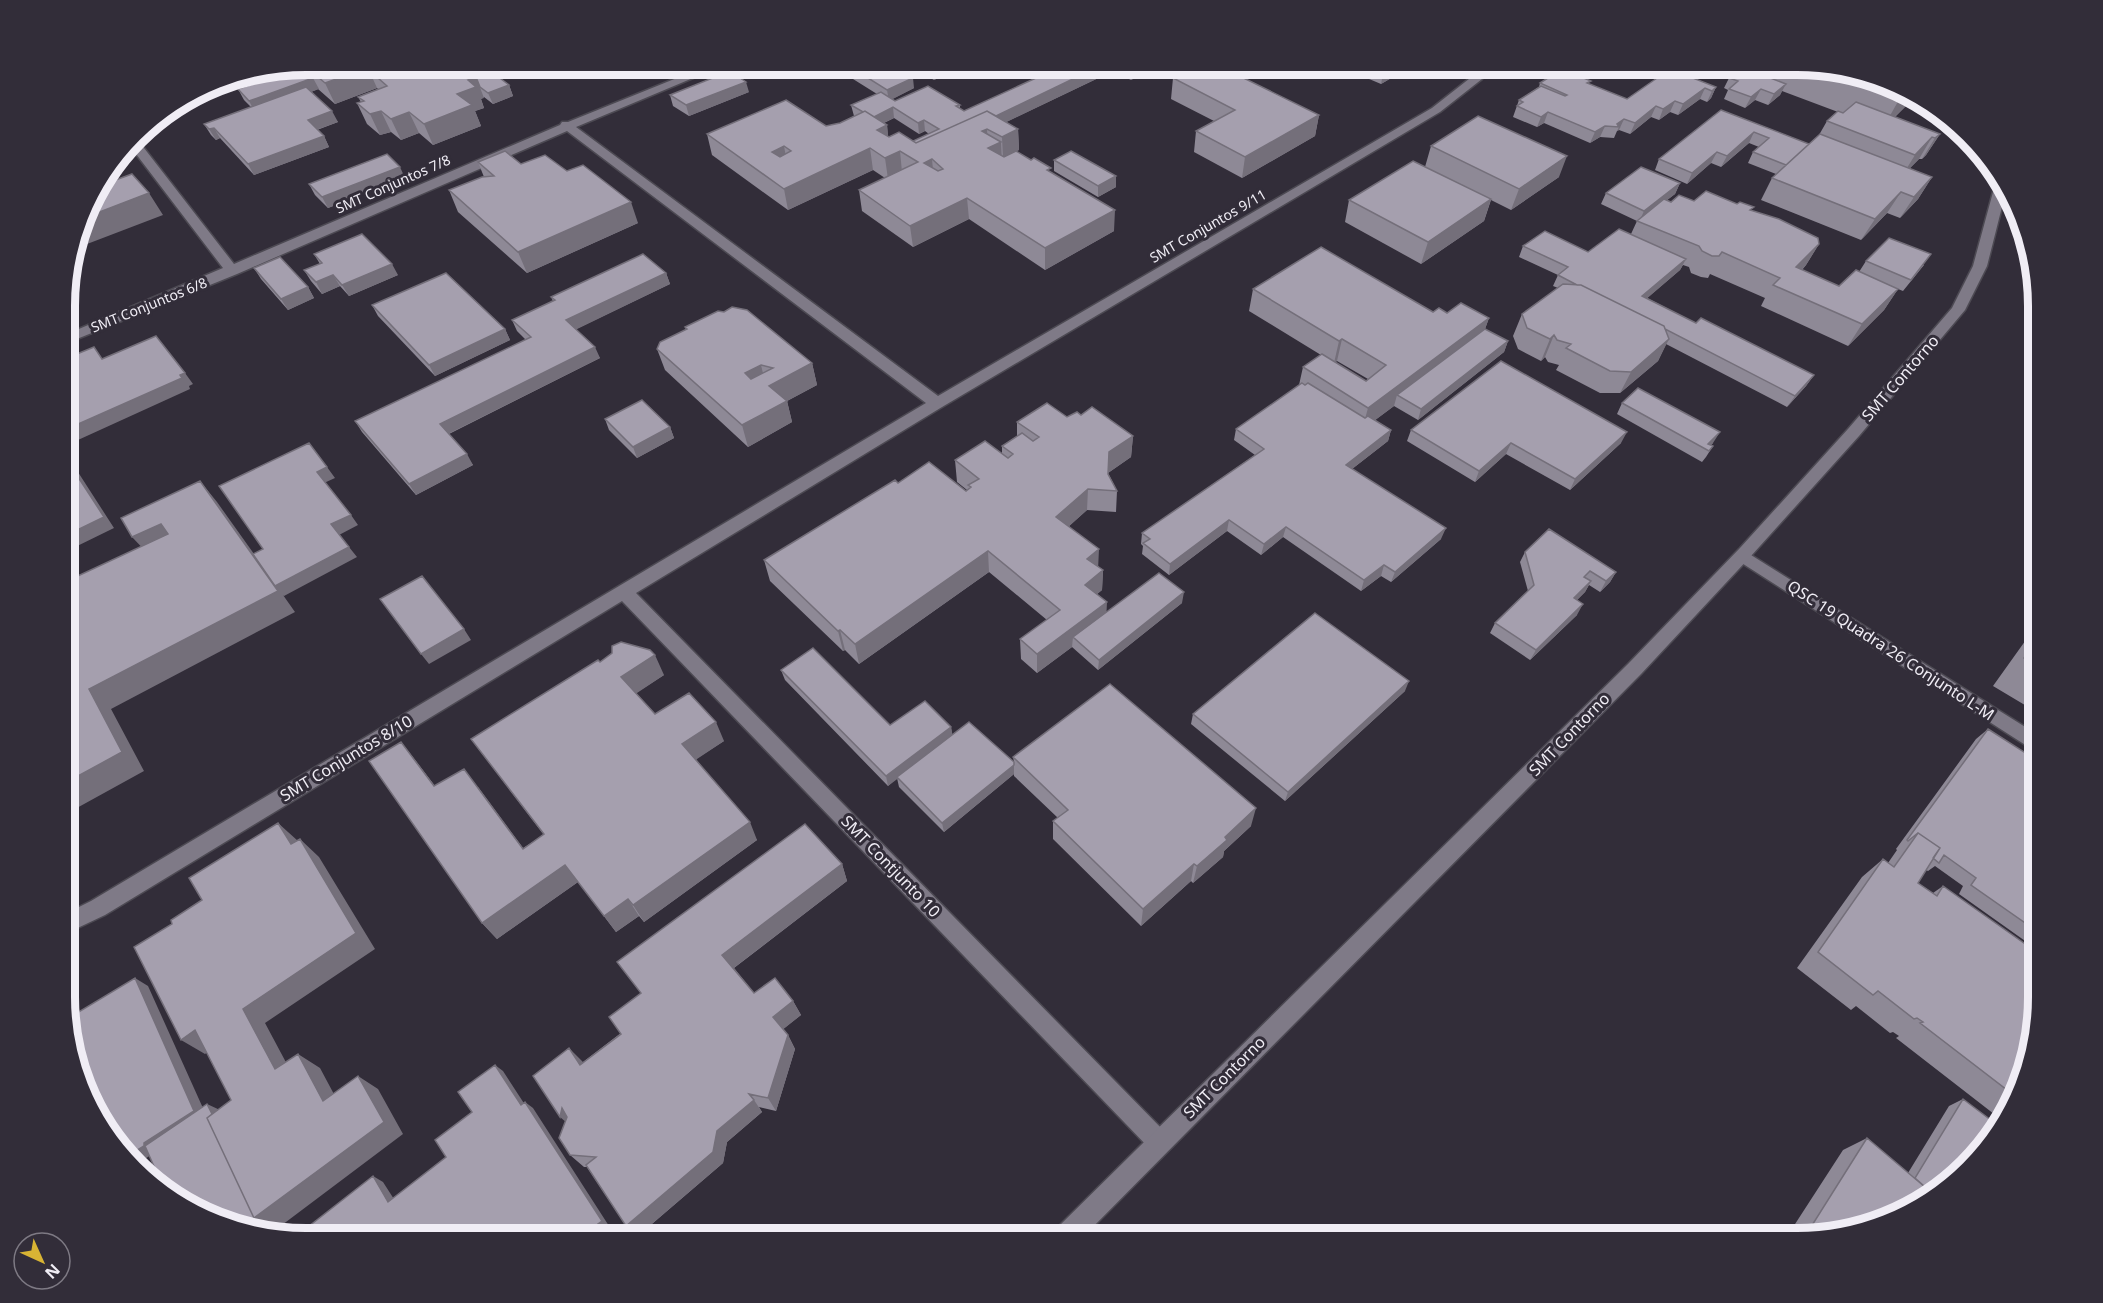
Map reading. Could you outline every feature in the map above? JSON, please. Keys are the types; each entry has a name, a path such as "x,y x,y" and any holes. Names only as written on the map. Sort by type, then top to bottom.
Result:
{"street":[{"name":"SMT Conjuntos 7/8","path":"232,271 566,125 691,75"},
{"name":"SMT Conjuntos 9/11","path":"623,591 1436,110 1479,75"},
{"path":"566,125 938,403"},
{"path":"138,148 232,271"},
{"name":"SMT Contorno","path":"1075,1228 1487,817 1743,556 1958,310 1980,266 1999,194"},
{"name":"SMT Conjuntos 6/8","path":"75,335 232,271"},
{"name":"QSC 19 Quadra 26 Conjunto L-M","path":"1743,556 2028,739"},
{"name":"SMT Conjuntos 8/10","path":"75,920 98,908 623,591"},
{"name":"SMT Contjunto 10","path":"623,591 1159,1142"}],"building":[{"path":"309,75 313,78 249,101 238,89 273,77"},
{"path":"316,75 348,75 325,83"},
{"path":"375,75 473,75 476,77 468,80 476,87 457,94 472,105 424,124 409,112 391,119 381,111 370,114 357,103 364,101 358,97 387,86"},
{"path":"473,75 496,75 509,85 488,93 480,87"},
{"path":"720,75 736,75 746,82 686,105 670,95"},
{"path":"863,75 908,75 913,78 887,90"},
{"path":"1043,75 1081,75 996,116 987,111 916,143 913,141 939,129 924,120 918,123 893,107 874,117 851,105 881,92 895,101 928,86 960,105 956,106 964,111"},
{"path":"1179,75 1237,75 1319,115 1245,157 1196,131 1235,110 1173,78"},
{"path":"1553,75 1576,75 1591,81 1587,83 1627,99 1661,75 1685,75 1716,87 1712,91 1705,88 1683,104 1675,101 1663,109 1656,106 1635,123 1624,119 1617,124 1619,127 1605,126 1595,132 1548,112 1541,117 1517,106 1523,102 1519,100 1541,86 1567,95 1540,83"},
{"path":"1733,75 1763,75 1786,84 1774,94 1761,89 1751,97 1729,89 1738,81 1729,78"},
{"path":"306,87 332,111 308,120 324,136 248,164 214,128 209,129 204,124"},
{"path":"786,100 826,126 840,123 865,111 887,125 877,130 889,137 899,132 916,143 987,111 1018,129 1002,137 987,129 982,131 1001,142 988,148 1004,157 1016,151 1031,160 1034,158 1051,168 1047,170 1115,210 1045,248 967,198 910,226 859,190 918,162 900,151 885,158 870,148 784,189 707,134","holes":["784,146 791,151 780,157 772,152","932,159 943,169 938,171 924,163"]},
{"path":"1856,102 1940,134 1935,138 1932,137 1915,155 1827,121 1838,111 1843,113"},
{"path":"1721,110 1809,144 1786,165 1753,152 1769,138 1754,132 1727,156 1717,152 1692,173 1659,159"},
{"path":"1478,116 1567,156 1519,189 1431,146"},
{"path":"1820,134 1932,177 1914,197 1901,192 1875,219 1772,178"},
{"path":"505,151 521,164 545,155 567,171 583,165 631,202 518,252 449,190 482,177 494,176 478,162"},
{"path":"1071,151 1116,176 1098,186 1054,160"},
{"path":"387,154 400,167 322,197 309,184"},
{"path":"1413,161 1491,199 1428,242 1349,200"},
{"path":"1641,167 1680,183 1644,211 1606,193"},
{"path":"132,174 149,193 94,214 111,182"},
{"path":"1706,191 1737,204 1740,202 1754,207 1750,210 1779,219 1818,238 1819,244 1796,267 1839,286 1856,270 1898,289 1862,324 1773,285 1780,278 1722,252 1719,256 1712,256 1702,251 1699,246 1637,221 1664,199 1671,202 1679,195 1694,201"},
{"path":"1619,229 1686,259 1642,296 1696,323 1701,318 1814,375 1795,396 1665,329 1664,326 1558,275 1568,267 1523,246 1545,231 1588,252"},
{"path":"362,234 392,264 342,285 333,275 316,282 304,270 322,263 314,254"},
{"path":"1889,238 1931,254 1911,280 1866,261"},
{"path":"1321,247 1433,312 1439,308 1447,313 1461,303 1489,318 1368,408 1303,367 1322,354 1366,381 1386,365 1342,339 1339,341 1253,289"},
{"path":"643,254 666,273 566,320 595,347 440,424 467,454 409,484 355,421 531,337 512,320 555,300 551,297"},
{"path":"280,257 308,287 281,299 254,268"},
{"path":"446,273 505,329 429,365 372,305"},
{"path":"1563,284 1581,285 1664,326 1669,339 1631,372 1610,371 1566,348 1571,344 1557,340 1554,335 1550,339 1527,328 1522,314"},
{"path":"732,307 747,310 812,363 769,386 787,401 742,425 657,349 660,342 687,329 685,327 718,311 724,312","holes":["761,365 773,368 751,379 745,373"]},
{"path":"1485,329 1508,341 1421,409 1397,395"},
{"path":"156,336 185,373 180,375 182,378 75,425 75,355 94,347 102,359"},
{"path":"1501,361 1627,432 1575,479 1511,443 1479,471 1411,430"},
{"path":"1302,383 1305,385 1308,383 1365,418 1368,416 1391,430 1346,465 1446,528 1395,572 1384,565 1364,580 1286,527 1264,544 1229,520 1170,564 1143,543 1150,539 1142,533 1264,449 1236,429"},
{"path":"1638,388 1720,432 1708,444 1713,446 1709,451 1622,403"},
{"path":"642,400 670,427 633,447 605,419"},
{"path":"1047,403 1067,417 1077,412 1081,415 1092,407 1133,436 1109,452 1108,474 1117,491 1088,489 1056,517 1099,549 1087,559 1103,570 1085,585 1107,602 1037,654 1020,639 1060,610 988,551 855,644 840,630 838,631 764,560 895,480 898,483 929,462 966,491 971,487 968,485 979,479 955,460 985,441 1008,458 1013,454 1002,446 1022,433 1033,441 1039,437 1017,422"},
{"path":"309,443 327,467 317,472 351,515 331,524 349,547 275,586 253,554 263,549 219,486"},
{"path":"75,472 104,517 75,531"},
{"path":"200,481 278,591 89,689 122,752 75,778 75,577 168,534 161,524 132,537 121,518"},
{"path":"1549,529 1616,572 1606,581 1590,571 1584,577 1591,581 1574,598 1583,604 1536,650 1495,623 1534,585 1525,552"},
{"path":"1159,573 1184,592 1099,660 1073,637"},
{"path":"422,576 464,629 421,654 380,599"},
{"path":"1315,613 1409,681 1288,792 1193,714"},
{"path":"621,642 650,650 655,655 621,677 655,714 689,693 716,722 682,744 750,822 633,905 628,899 604,916 565,865 482,923 369,761 401,742 434,786 464,769 523,849 544,834 471,739 598,660 600,662 612,653 612,646"},
{"path":"813,648 890,725 925,701 951,727 886,776 781,670"},
{"path":"1110,684 1256,808 1225,837 1227,840 1197,866 1194,864 1143,909 1053,821 1068,810 1013,757"},
{"path":"969,722 1014,762 1014,765 942,823 897,777"},
{"path":"1988,729 2028,755 2028,925 1971,885 1976,878 1944,855 1939,863 1933,858 1940,848 1918,833 1907,840"},
{"path":"278,823 291,844 300,839 356,933 243,1009 275,1069 298,1054 323,1101 358,1076 384,1122 254,1218 207,1118 231,1100 195,1030 181,1040 134,947 172,924 171,920 202,900 189,878"},
{"path":"805,824 842,864 722,955 754,993 775,978 793,1001 773,1017 788,1035 768,1098 749,1094 754,1100 717,1131 713,1152 626,1226 586,1165 596,1157 570,1155 559,1138 567,1117 562,1108 560,1117 533,1076 569,1048 580,1065 621,1034 609,1017 641,993 617,962"},
{"path":"1918,833 1940,848 1918,883 1937,896 1943,886 2028,946 2028,1012 2024,1042 2016,1072 2008,1091 1920,1023 1923,1022 1917,1018 1914,1019 1878,991 1873,995 1818,952 1883,859 1894,867"},
{"path":"135,978 194,1111 144,1143 144,1146 135,1152 114,1126 93,1086 79,1042 75,1014"},
{"path":"495,1065 521,1105 525,1102 602,1221 598,1224 601,1228 307,1228 373,1176 388,1202 446,1157 435,1140 472,1112 458,1092"},
{"path":"1963,1099 1992,1121 1971,1149 1927,1188 1915,1178"},
{"path":"207,1104 212,1114 207,1118 254,1218 267,1225 231,1216 177,1189 157,1174 145,1146"},
{"path":"1867,1138 1927,1188 1872,1216 1842,1224 1810,1228"}]}
